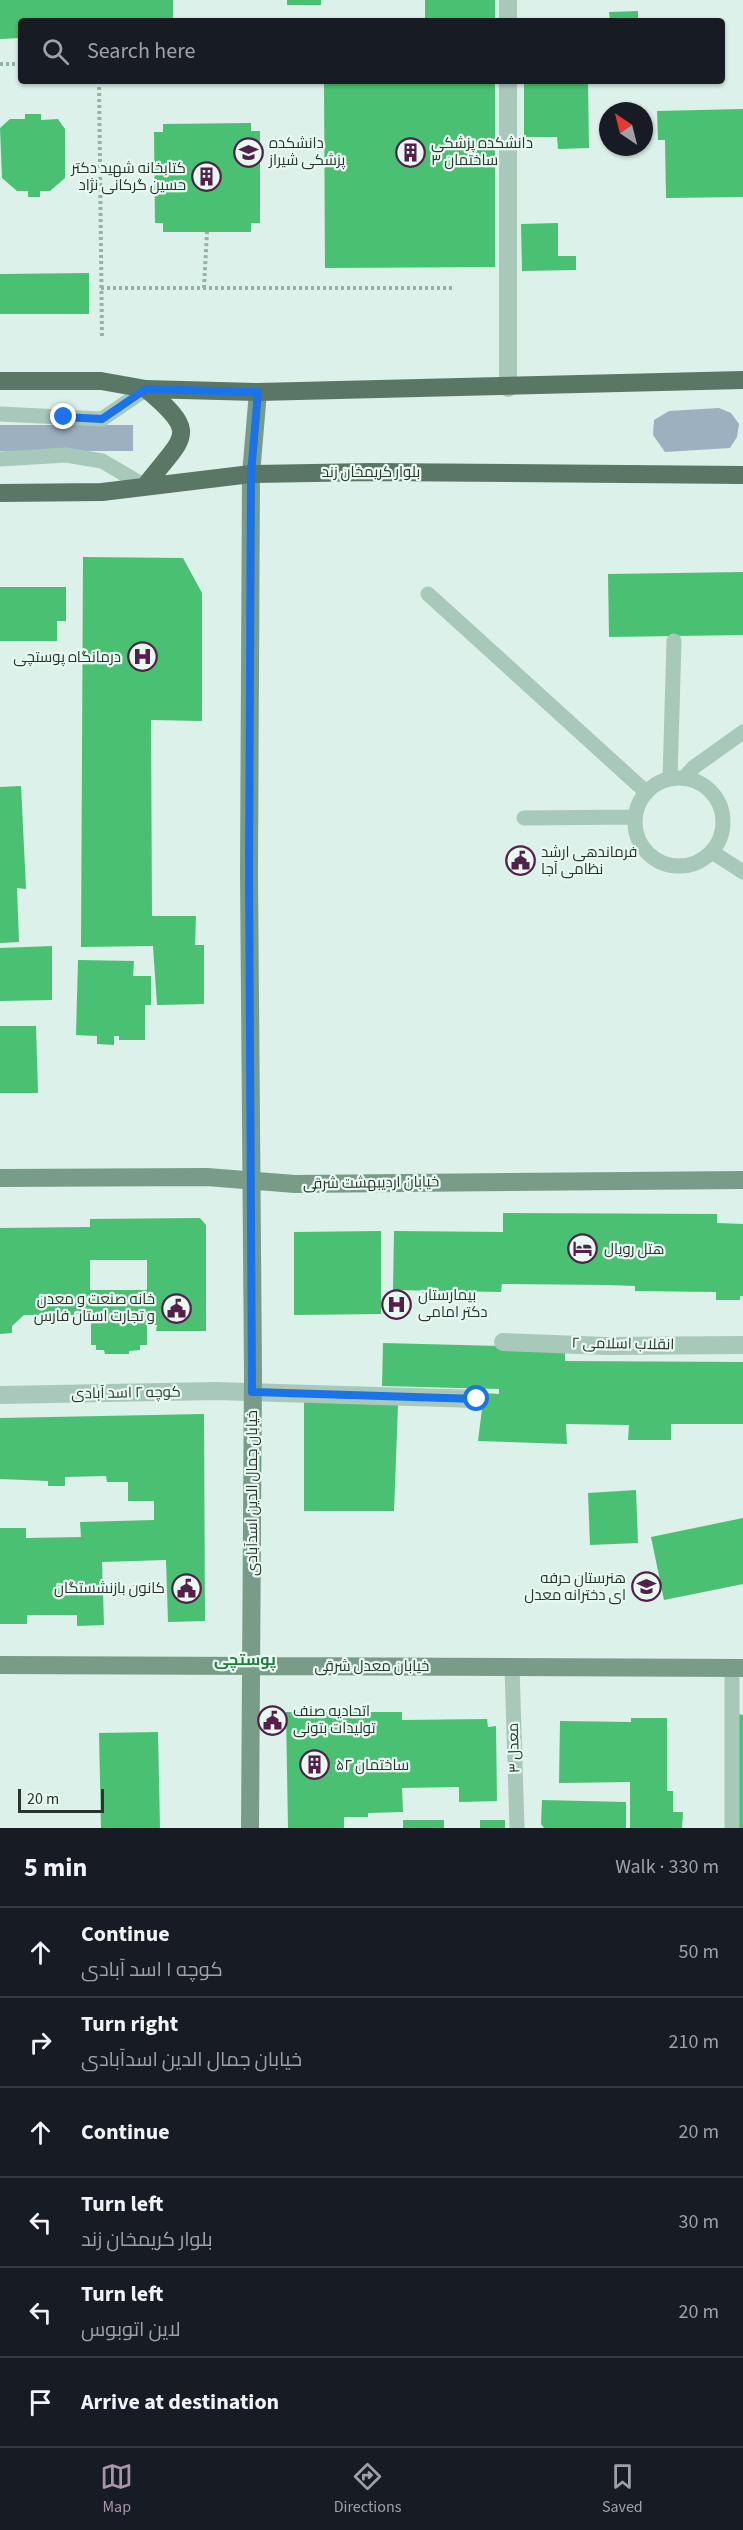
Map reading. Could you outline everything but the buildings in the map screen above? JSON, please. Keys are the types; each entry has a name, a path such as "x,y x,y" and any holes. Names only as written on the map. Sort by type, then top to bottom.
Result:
{"main road":[{"path":"0,381 102,381 146,389 258,392 508,388 743,380"},
{"path":"146,389 172,410 182,424 182,439 146,486"},
{"name":"بلوار کریمخان زند","path":"0,493 102,492 251,474 371,472 743,476"}],"street":[{"path":"508,0 508,18"},
{"path":"508,84 508,388"},
{"name":"خیابان جمال الدین اسدآبادی","path":"250,1828 252,1665 249,873 251,474 258,392"},
{"name":"خیابان اردیبهشت شرقی","path":"0,1178 207,1177 295,1184 743,1180"},
{"name":"۲ انقلاب اسلامی","path":"503,1342 606,1346 743,1345"},
{"name":"کوچه ۲ اسد آبادی","path":"0,1395 252,1392 477,1399"},
{"name":"خیابان معدل شرقی","path":"0,1665 737,1668"}],"lane":[{"path":"0,414 102,419 146,389"},
{"path":"0,459 66,455 102,461 146,486"},
{"path":"428,594 646,792"},
{"path":"674,641 677,778"},
{"path":"677,778 703,785 718,800 723,813 723,827 719,841 712,852 688,866 674,867 660,863 649,855 640,844 635,831 634,817 646,792 657,783 677,778 743,732"},
{"path":"524,818 634,817"},
{"path":"712,852 743,872"},
{"name":"۳ معدل","path":"512,1667 518,1828"},
{"path":"732,1828 737,1668"}],"path":[{"path":"0,64 18,63"},
{"path":"99,84 102,337"},
{"path":"204,288 207,232"},
{"path":"101,288 454,288"}],"shaded area":[{"path":"719,408 731,413 739,424 737,437 730,448 665,452 653,435 654,420 669,411"},
{"path":"0,425 133,425 133,451 0,451"}],"place":[{"name":"دانشکده پزشکی شیراز","path":"248,152"},
{"name":"دانشکده پزشکی ساختمان ۳","path":"410,152"},
{"name":"کتابخانه شهید دکتر حسین گرکانی نژاد","path":"207,177"},
{"name":"درمانگاه پوستچی","path":"142,657"},
{"name":"فرماندهی ارشد نظامی آجا","path":"520,861"},
{"name":"هتل رویال","path":"583,1249"},
{"name":"بیمارستان دکتر امامی","path":"397,1304"},
{"name":"خانه صنعت و معدن و تجارت استان فارس","path":"176,1308"},
{"name":"هنرستان حرفه ای دخترانه معدل","path":"647,1587"},
{"name":"کانون بازنشستگان","path":"186,1588"},
{"name":"اتحادیه صنف تولیدات بتونی","path":"272,1720"},
{"name":"ساختمان ۵۲","path":"315,1765"}],"district":[{"name":"پوستچی","path":"245,1660"}],"route":[{"path":"64,417 102,419 146,389 258,392 251,474 249,873 252,1392 477,1399"}]}
